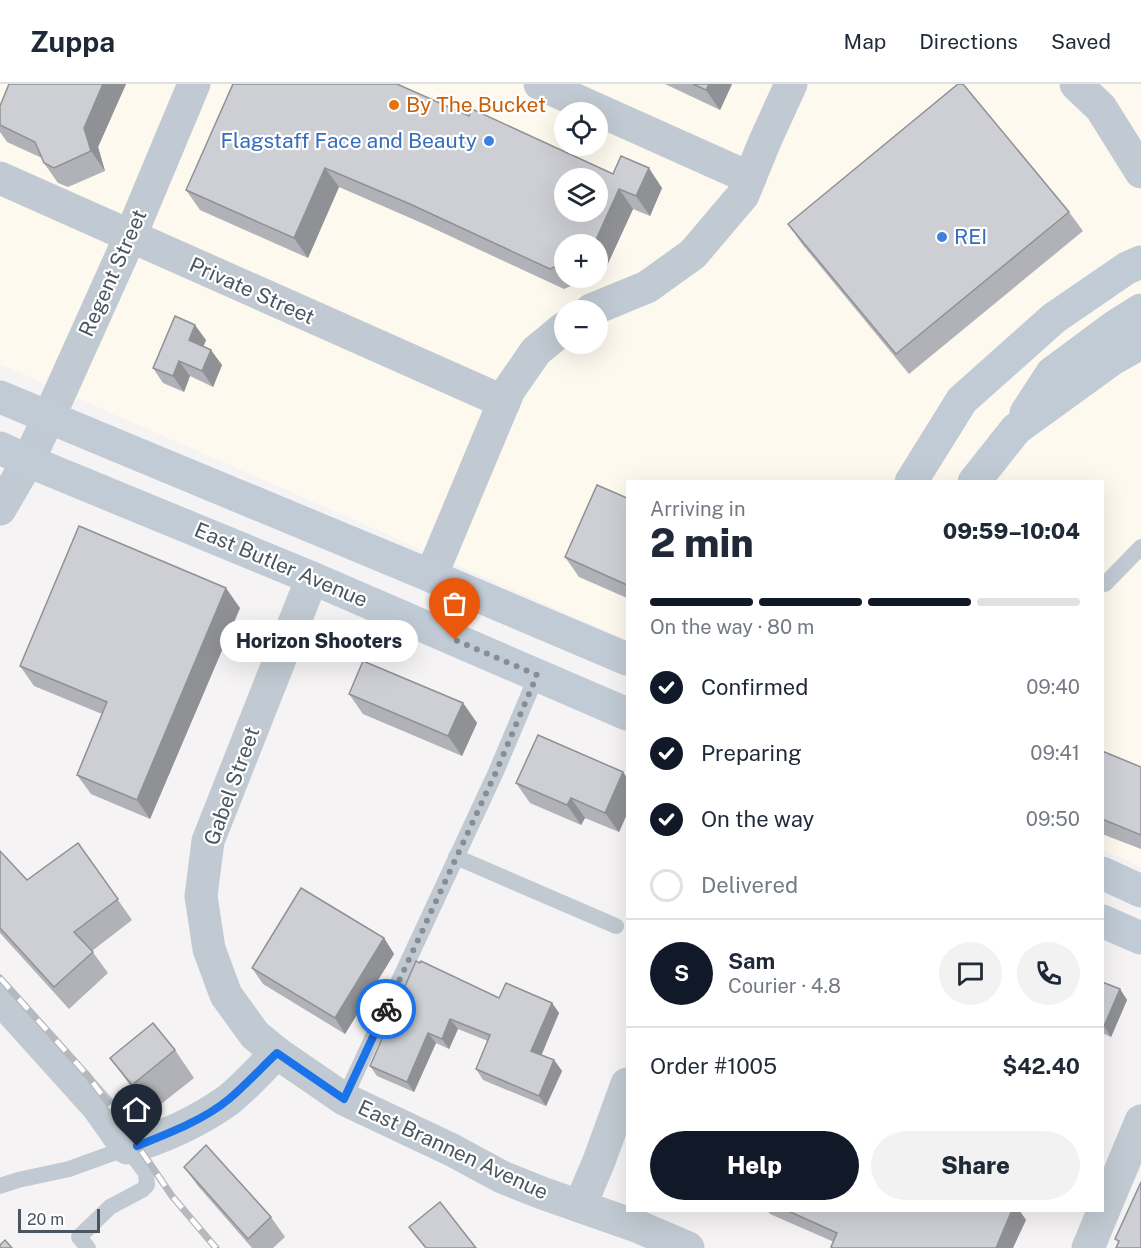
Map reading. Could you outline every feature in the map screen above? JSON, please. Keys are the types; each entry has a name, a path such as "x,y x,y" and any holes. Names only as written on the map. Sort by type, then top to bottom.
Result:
{"main road":[{"path":"912,480 963,400 1054,318 1127,268 1141,262"},
{"path":"976,480 1016,429 1053,373 1114,327 1141,310"},
{"path":"1016,429 1114,358 1141,343"},
{"path":"0,396 626,659"},
{"name":"East Butler Avenue","path":"14,454 312,578 626,714"},
{"path":"1104,874 1141,891"},
{"path":"1104,922 1141,938"}],"street":[{"name":"Regent Street","path":"0,509 14,454 49,417 130,237 194,84"},
{"path":"540,84 750,178"},
{"path":"608,303 647,287 693,254 743,195 790,84"},
{"path":"1076,84 1101,108 1141,172"},
{"name":"Private Street","path":"0,178 504,402"},
{"path":"430,576 509,390 536,351 554,336"},
{"name":"Gabel Street","path":"277,1053 255,1035 226,995 209,949 201,896 208,841 312,578"},
{"path":"0,998 98,1107 127,1148 171,1132 228,1100 277,1053"},
{"name":"East Brannen Avenue","path":"277,1053 344,1099 452,1150 502,1177 639,1227 688,1248"},
{"path":"580,1206 626,1087"},
{"path":"1104,1210 1141,1121"},
{"path":"1088,1248 1103,1212"}],"lane":[{"path":"1105,584 1141,547"},
{"path":"344,1099 496,772 537,675"},
{"path":"456,857 616,926"},
{"path":"0,1186 69,1169 127,1148 146,1173 147,1185 110,1208 79,1237 88,1248"}],"shaded area":[{"path":"0,84 1141,84 1141,867 1104,850 1104,480 626,480 626,640 0,364"}],"building":[{"path":"9,84 103,84 84,128 91,151 54,168 44,163 35,142 0,125 0,106"},
{"path":"233,84 397,84 469,116 472,109 554,147 554,156 574,156 600,168 554,168 554,222 604,222 599,234 554,234 554,267 550,269 410,204 325,168 294,238 186,190"},
{"path":"693,84 709,84 706,90"},
{"name":"REI","path":"958,84 963,84 1069,212 896,354 788,224"},
{"path":"621,156 649,168 636,196 619,189 608,213 608,172 613,174"},
{"path":"175,316 195,325 189,340 211,350 202,371 179,361 173,376 153,368"},
{"path":"597,485 626,498 626,585 565,557"},
{"path":"79,526 226,588 137,800 77,775 107,702 20,666"},
{"path":"363,661 463,703 448,736 349,694"},
{"path":"538,735 623,772 605,813 571,798 567,805 516,783"},
{"path":"1104,752 1141,767 1141,835 1104,820"},
{"path":"78,843 118,899 74,932 93,952 54,987 0,928 0,851 27,880"},
{"path":"301,888 384,938 335,1018 252,968"},
{"path":"416,961 420,963 421,961 499,998 506,983 552,1003 531,1051 554,1060 539,1096 476,1069 490,1035 450,1019 442,1039 428,1033 407,1082 370,1066"},
{"path":"1104,983 1120,989 1104,1026"},
{"path":"153,1023 175,1050 132,1085 110,1058"},
{"path":"206,1145 271,1217 248,1239 184,1167"},
{"path":"1141,1182 1141,1248 1116,1248 1119,1241 1115,1239"},
{"path":"440,1202 476,1248 426,1248 409,1227"},
{"path":"790,1212 1011,1212 996,1248 833,1248 831,1247 837,1233"},
{"path":"5,1240 12,1248 0,1248"}],"railway":[{"path":"0,978 88,1076 172,1196 216,1248"}],"way so far":[{"path":"386,1009 496,772 537,675 455,640"}],"place":[{"name":"By The Bucket","path":"394,105"},
{"name":"Flagstaff Face and Beauty","path":"489,141"},
{"name":"REI","path":"942,237"},
{"name":"Horizon Shooters","path":"455,640"}],"route":[{"path":"137,1146 197,1119 228,1100 277,1053 344,1099 386,1009"}]}
